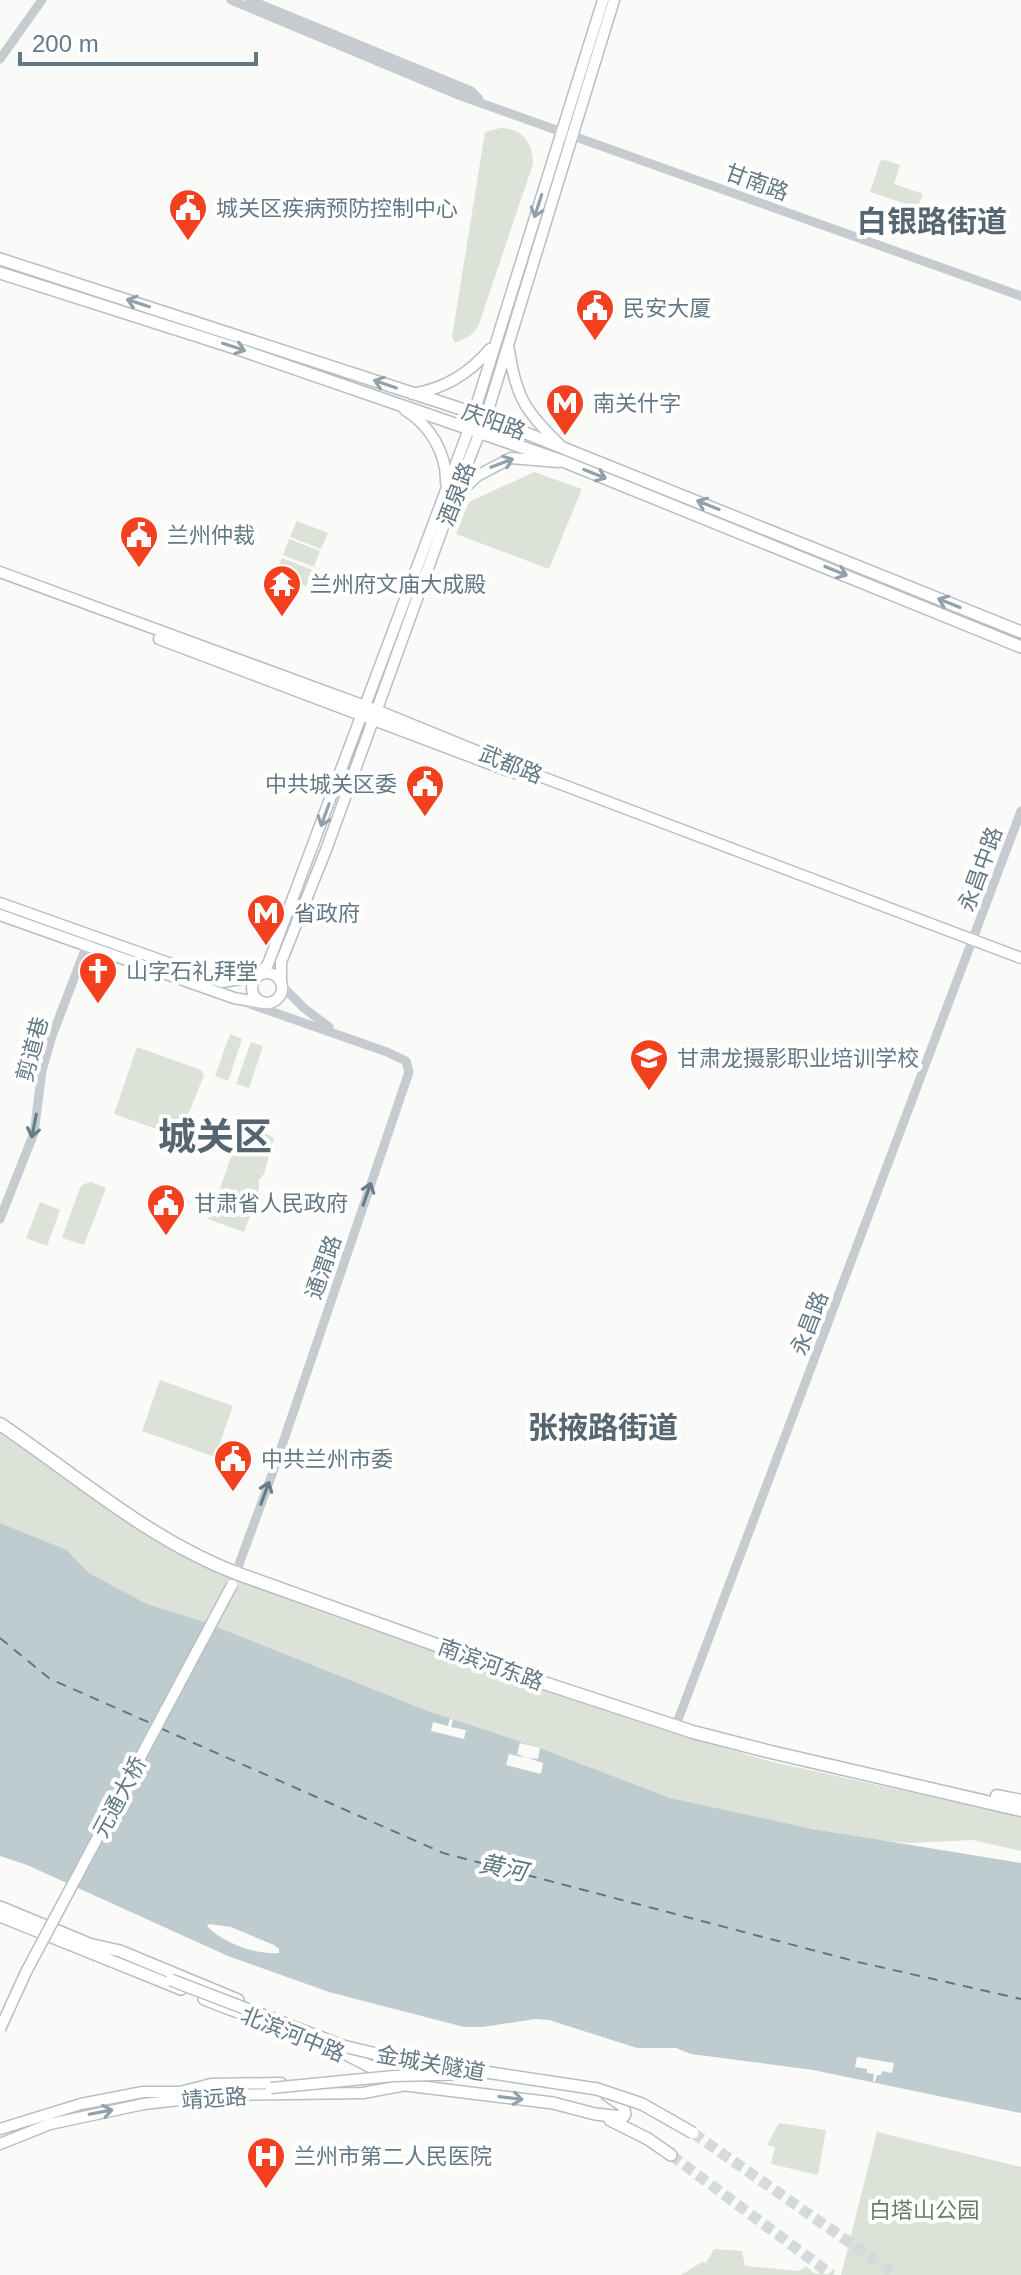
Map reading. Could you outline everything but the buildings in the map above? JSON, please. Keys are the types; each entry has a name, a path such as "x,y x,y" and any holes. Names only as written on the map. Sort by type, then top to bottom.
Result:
{"highway":[{"name":"南滨河东路","path":"0,1417 126,1506 235,1575 678,1720 771,1745 1021,1801"},
{"name":"南滨河东路","path":"0,1424 107,1502 157,1534 235,1575 693,1732 1021,1810"}],"main road":[{"name":"酒泉路","path":"258,976 274,951 369,712 475,431 486,417 603,0"},
{"name":"酒泉路","path":"475,431 472,412 614,0"},
{"name":"庆阳路","path":"0,259 486,417 1021,632"},
{"name":"庆阳路","path":"0,273 386,399 565,462 1021,647"},
{"path":"411,394 452,382 474,366 495,341"},
{"path":"508,346 521,401 562,447"},
{"path":"386,399 413,415 430,433 446,468 448,500"},
{"path":"448,500 477,476 511,458 565,462"},
{"name":"武都路","path":"0,572 1021,958"},
{"name":"武都路","path":"0,579 369,712"},
{"name":"酒泉路","path":"282,984 281,962 326,850 369,712"},
{"path":"0,903 89,940 234,998 263,1003 272,1003 279,998 282,984 271,973 222,982 89,940 0,915"},
{"name":"武都路","path":"972,942 1021,965"},
{"path":"258,976 252,989 255,998 263,1003"},
{"name":"元通大桥","path":"0,2029 26,1972 235,1575"},
{"path":"0,1907 93,1945 120,1951 345,2045 412,2063 581,2082 613,2098 625,2110 623,2117 595,2114"},
{"name":"北滨河中路","path":"0,1916 344,2053 406,2085 553,2103 595,2114"},
{"name":"金城关隧道","path":"93,1945 171,1980 343,2046 486,2074 597,2089 642,2104 693,2133"},
{"name":"靖远路","path":"0,2129 81,2104 143,2092 180,2092 211,2084 319,2083 386,2075 412,2063"},
{"path":"406,2085 425,2065"},
{"path":"180,2092 271,2088 394,2076 486,2074"},
{"name":"靖远路","path":"0,2144 50,2124 144,2104 223,2095 363,2093 406,2085"},
{"path":"595,2114 648,2139 671,2155"}],"street":[{"path":"0,59 42,0"},
{"name":"甘南路","path":"231,0 461,96 1021,296"},
{"name":"甘南路","path":"250,0 471,91 481,102"},
{"name":"永昌中路","path":"972,942 1021,811"},
{"name":"剪道巷","path":"0,1219 34,1133 40,1080 52,1036 89,940"},
{"name":"永昌路","path":"678,1720 972,942"},
{"path":"282,984 317,1019 338,1034"},
{"name":"通渭路","path":"234,998 406,1061 409,1072 235,1575"},
{"path":"263,1003 287,1017"}],"green space":[{"path":"500,128 515,131 525,138 533,164 478,327 471,335 455,343 452,337 485,132"},
{"path":"881,159 900,165 894,184 923,194 918,208 870,192"},
{"path":"534,472 582,489 549,569 456,534 469,502"},
{"path":"297,521 328,533 321,549 290,537"},
{"path":"289,539 320,551 314,567 283,555"},
{"path":"282,558 313,570 306,586 275,574"},
{"path":"230,1034 242,1039 228,1081 215,1076"},
{"path":"251,1042 263,1046 249,1088 236,1084"},
{"path":"137,1047 201,1070 204,1075 179,1137 114,1114"},
{"path":"244,1121 274,1138 264,1174 259,1179 258,1203 220,1188"},
{"path":"91,1182 106,1188 84,1245 62,1238 80,1188"},
{"path":"216,1196 252,1210 244,1232 208,1219"},
{"path":"40,1202 60,1210 47,1246 26,1238"},
{"path":"160,1380 233,1406 215,1457 142,1431"},
{"path":"0,1432 128,1522 184,1556 222,1574 318,1611 663,1730 769,1761 1021,1817 1021,1851 972,1840 910,1843 875,1840 732,1814 670,1798 540,1748 428,1711 202,1621 147,1604 89,1573 67,1550 0,1523"},
{"path":"779,2123 826,2130 818,2175 771,2164 775,2147 767,2145"},
{"name":"白塔山公园","path":"877,2132 1021,2167 1021,2275 841,2275"},
{"name":"白塔山公园","path":"714,2249 742,2251 745,2266 799,2271 806,2266 814,2273 841,2275 681,2275 702,2262 706,2263"}],"water":[{"name":"黄河","path":"0,1523 67,1550 89,1573 147,1604 202,1621 428,1711 540,1748 670,1798 813,1829 1021,1863 1021,2113 813,2070 691,2054 676,2048 637,2048 549,2020 464,2027 329,1992 228,1956 27,1865 0,1856","holes":["207,1926 231,1927 274,1945 279,1953 240,1947 221,1938"]}],"pier":[{"path":"450,1719 453,1720 451,1727 466,1730 464,1739 431,1731 433,1722 448,1726"},
{"path":"520,1743 540,1748 538,1759 528,1758 543,1763 541,1774 506,1765 509,1754 526,1758 517,1754"},
{"path":"857,2057 894,2063 892,2073 882,2071 875,2082 874,2074 855,2067"}],"ferry route":[{"path":"0,1638 50,1679 155,1725"},
{"path":"160,1728 443,1853 858,1962 1021,1999"}],"tunnel":[{"path":"693,2133 896,2275"},
{"path":"671,2155 832,2275"}],"place":[{"name":"城关区疾病预防控制中心","path":"188,242"},
{"name":"民安大厦","path":"595,342"},
{"name":"南关什字","path":"565,437"},
{"name":"兰州仲裁","path":"139,569"},
{"name":"兰州府文庙大成殿","path":"282,618"},
{"name":"中共城关区委","path":"425,818"},
{"name":"省政府","path":"266,947"},
{"name":"山字石礼拜堂","path":"98,1005"},
{"name":"甘肃龙摄影职业培训学校","path":"649,1092"},
{"name":"甘肃省人民政府","path":"166,1237"},
{"name":"中共兰州市委","path":"233,1493"},
{"name":"兰州市第二人民医院","path":"266,2190"}],"district":[{"name":"白银路街道","path":"932,222"},
{"name":"城关区","path":"215,1137"},
{"name":"张掖路街道","path":"603,1428"}]}
